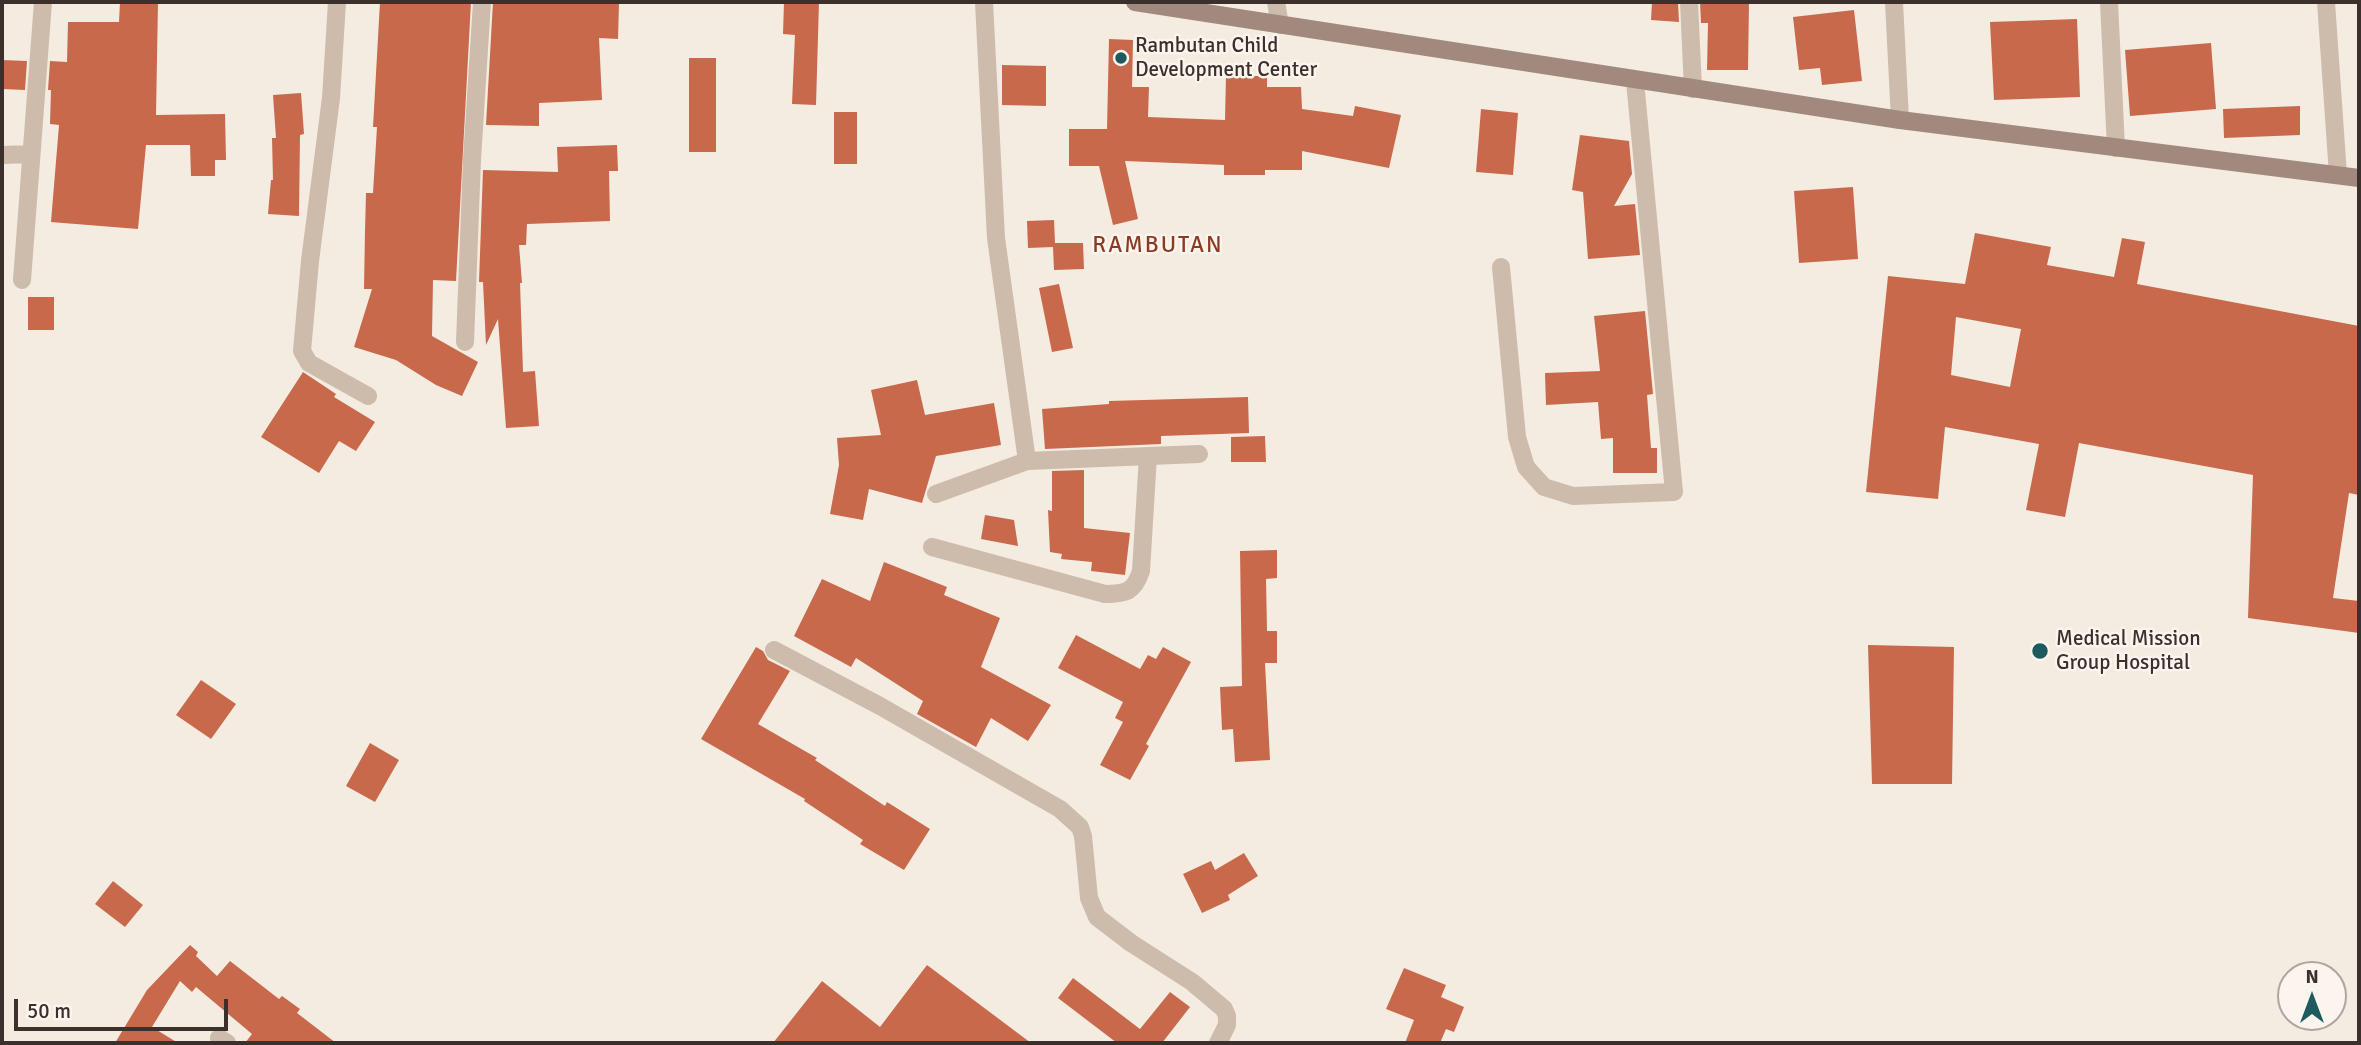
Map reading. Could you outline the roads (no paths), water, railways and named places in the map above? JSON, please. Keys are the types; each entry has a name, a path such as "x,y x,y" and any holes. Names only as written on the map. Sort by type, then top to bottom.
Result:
{"street":[{"path":"22,280 43,2"},
{"path":"337,2 331,98 310,261 302,351 309,363 368,396"},
{"path":"465,342 472,159 482,2"},
{"path":"984,2 996,238 1027,461"},
{"path":"1135,2 1900,120 2359,178"},
{"path":"1276,2 1280,25"},
{"path":"1689,2 1693,89"},
{"path":"1894,2 1900,120"},
{"path":"2109,2 2116,148"},
{"path":"2326,2 2339,175"},
{"path":"1501,267 1517,437 1526,467 1544,487 1573,496 1674,492 1635,81"},
{"path":"2,155 31,154"},
{"path":"936,494 1027,461 1199,454"},
{"path":"932,547 1105,594 1128,592 1137,584 1141,571 1148,456"},
{"path":"774,650 880,705 1060,808 1072,818 1080,827 1083,836 1089,898 1097,917 1131,943 1192,982 1224,1009 1227,1026 1218,1043"}],"place":[{"name":"Rambutan Child Development Center","path":"1121,58"},
{"name":"Medical Mission Group Hospital","path":"2040,651"}],"district":[{"name":"RAMBUTAN","path":"1158,246"}]}
